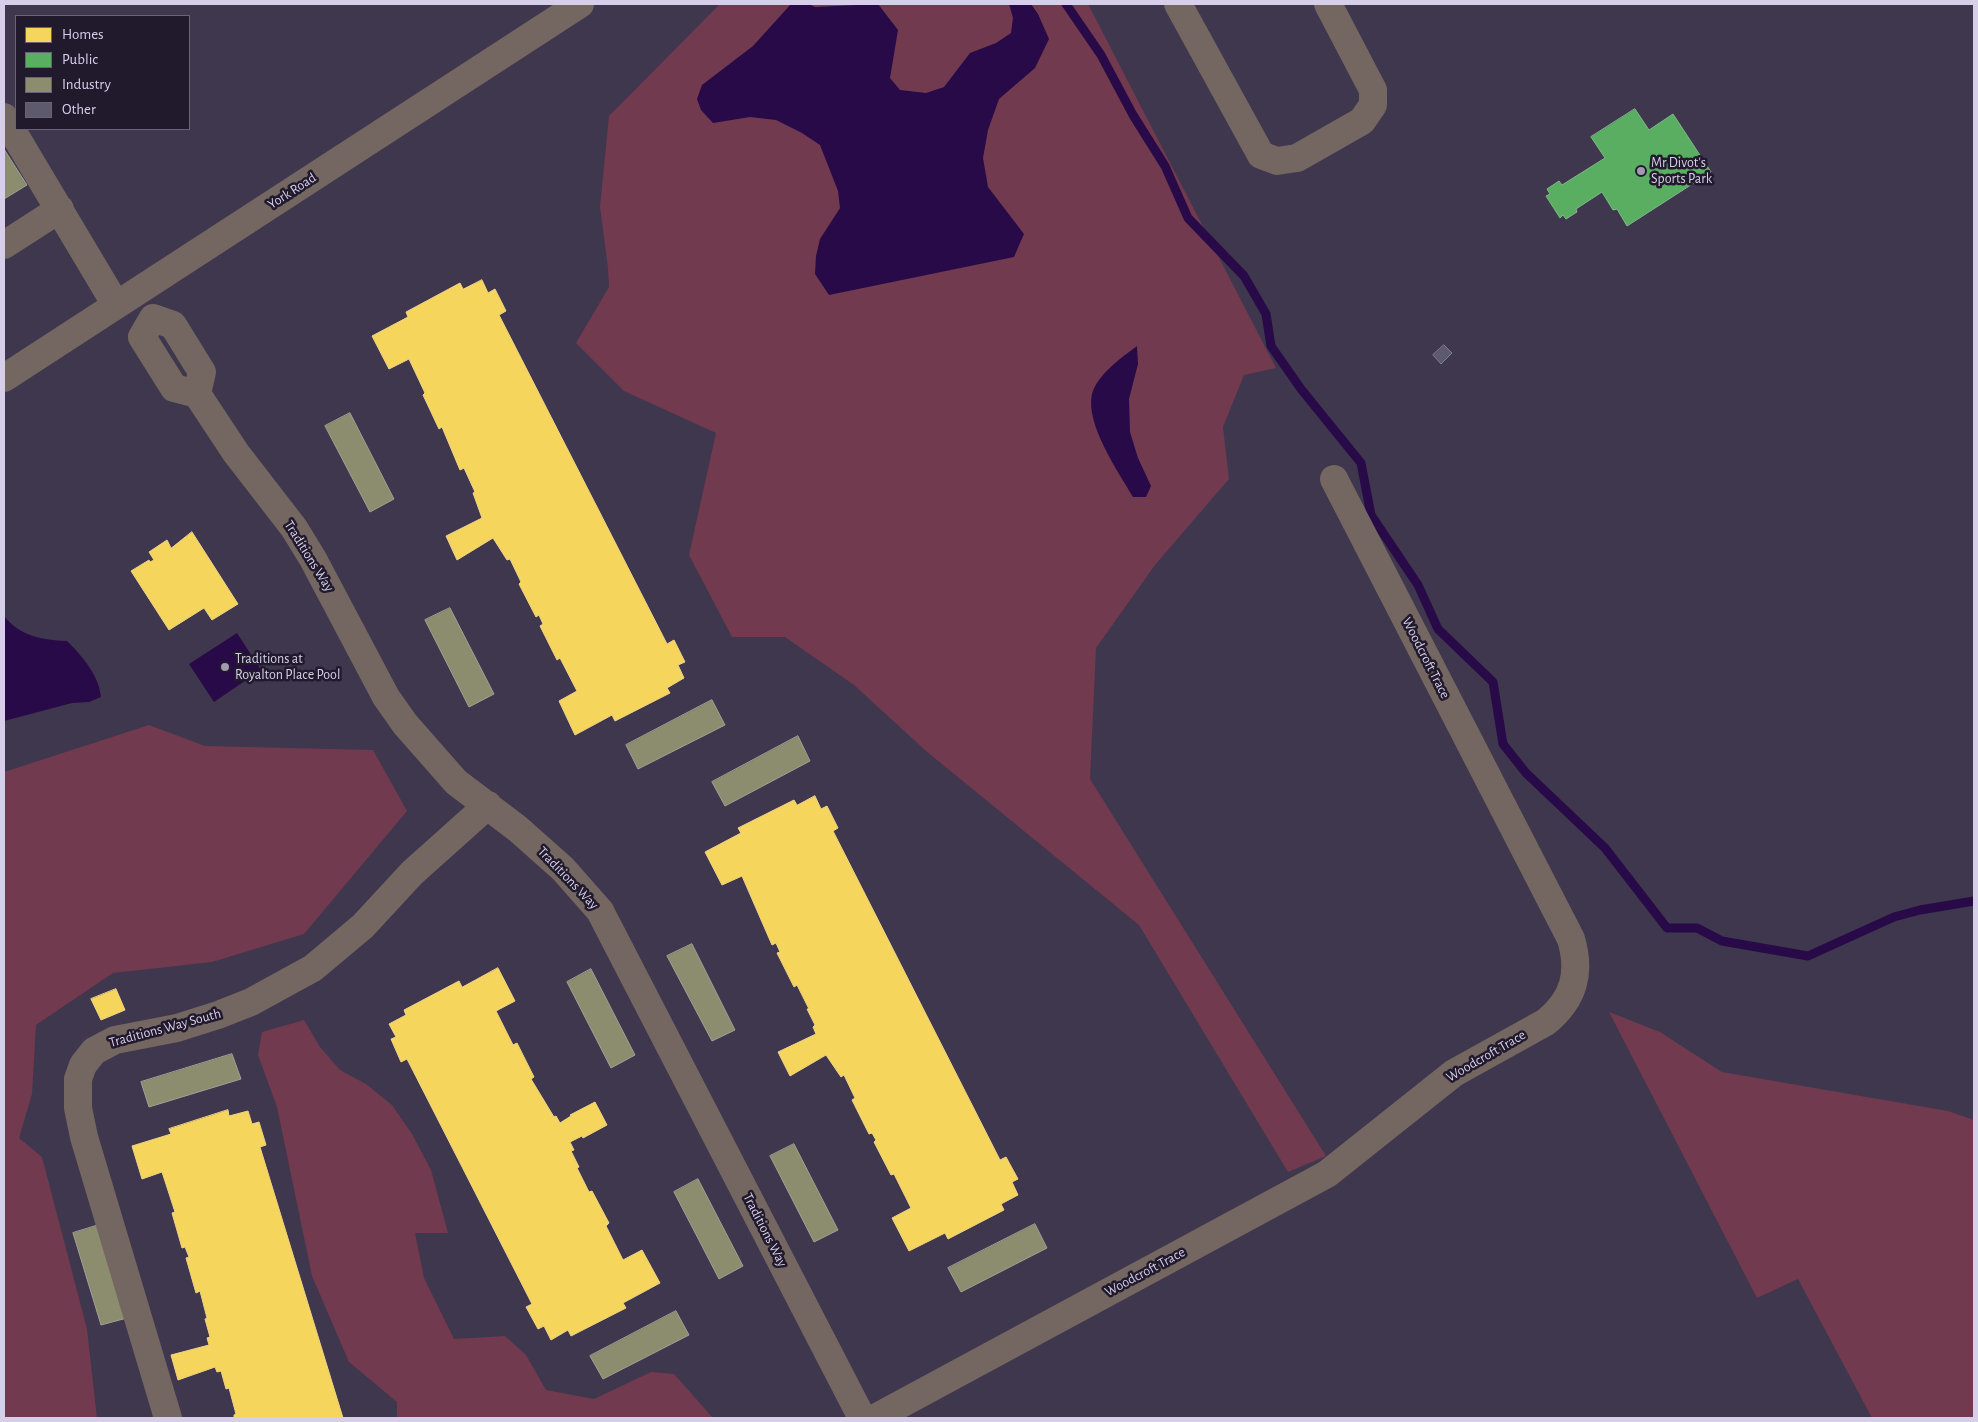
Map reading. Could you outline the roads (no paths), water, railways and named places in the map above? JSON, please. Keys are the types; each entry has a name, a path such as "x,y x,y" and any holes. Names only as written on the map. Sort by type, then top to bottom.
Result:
{"street":[{"name":"York Road","path":"4,378 580,4"},
{"path":"1178,4 1261,155 1277,162 1297,158 1362,121 1372,106 1373,90 1328,4"},
{"name":"Traditions Way","path":"4,117 60,209 126,298 153,318 173,325 202,372 197,394 236,453 294,528 313,559 386,697 430,754 456,782 488,805 563,869 600,911 862,1418"},
{"path":"4,245 60,209"},
{"name":"Woodcroft Trace","path":"876,1418 1327,1174 1454,1072 1546,1022 1557,1013 1572,991 1577,966 1571,938 1334,479"},
{"name":"Traditions Way South","path":"168,1418 84,1137 78,1108 78,1079 83,1065 102,1045 218,1015 251,1002 313,968 363,926 412,873 488,805"}],"waterway":[{"path":"1066,4 1101,55 1133,115 1165,166 1188,218 1244,276 1266,314 1271,346 1301,389 1361,463 1371,515 1418,585 1438,629 1493,682 1503,744 1526,773 1605,848 1667,928 1697,928 1722,941 1808,956 1894,917 1920,910 1974,901"}],"place":[{"name":"Mr Divot's Sports Park","path":"1641,171"},
{"name":"Traditions at Royalton Place Pool","path":"225,667"}]}
